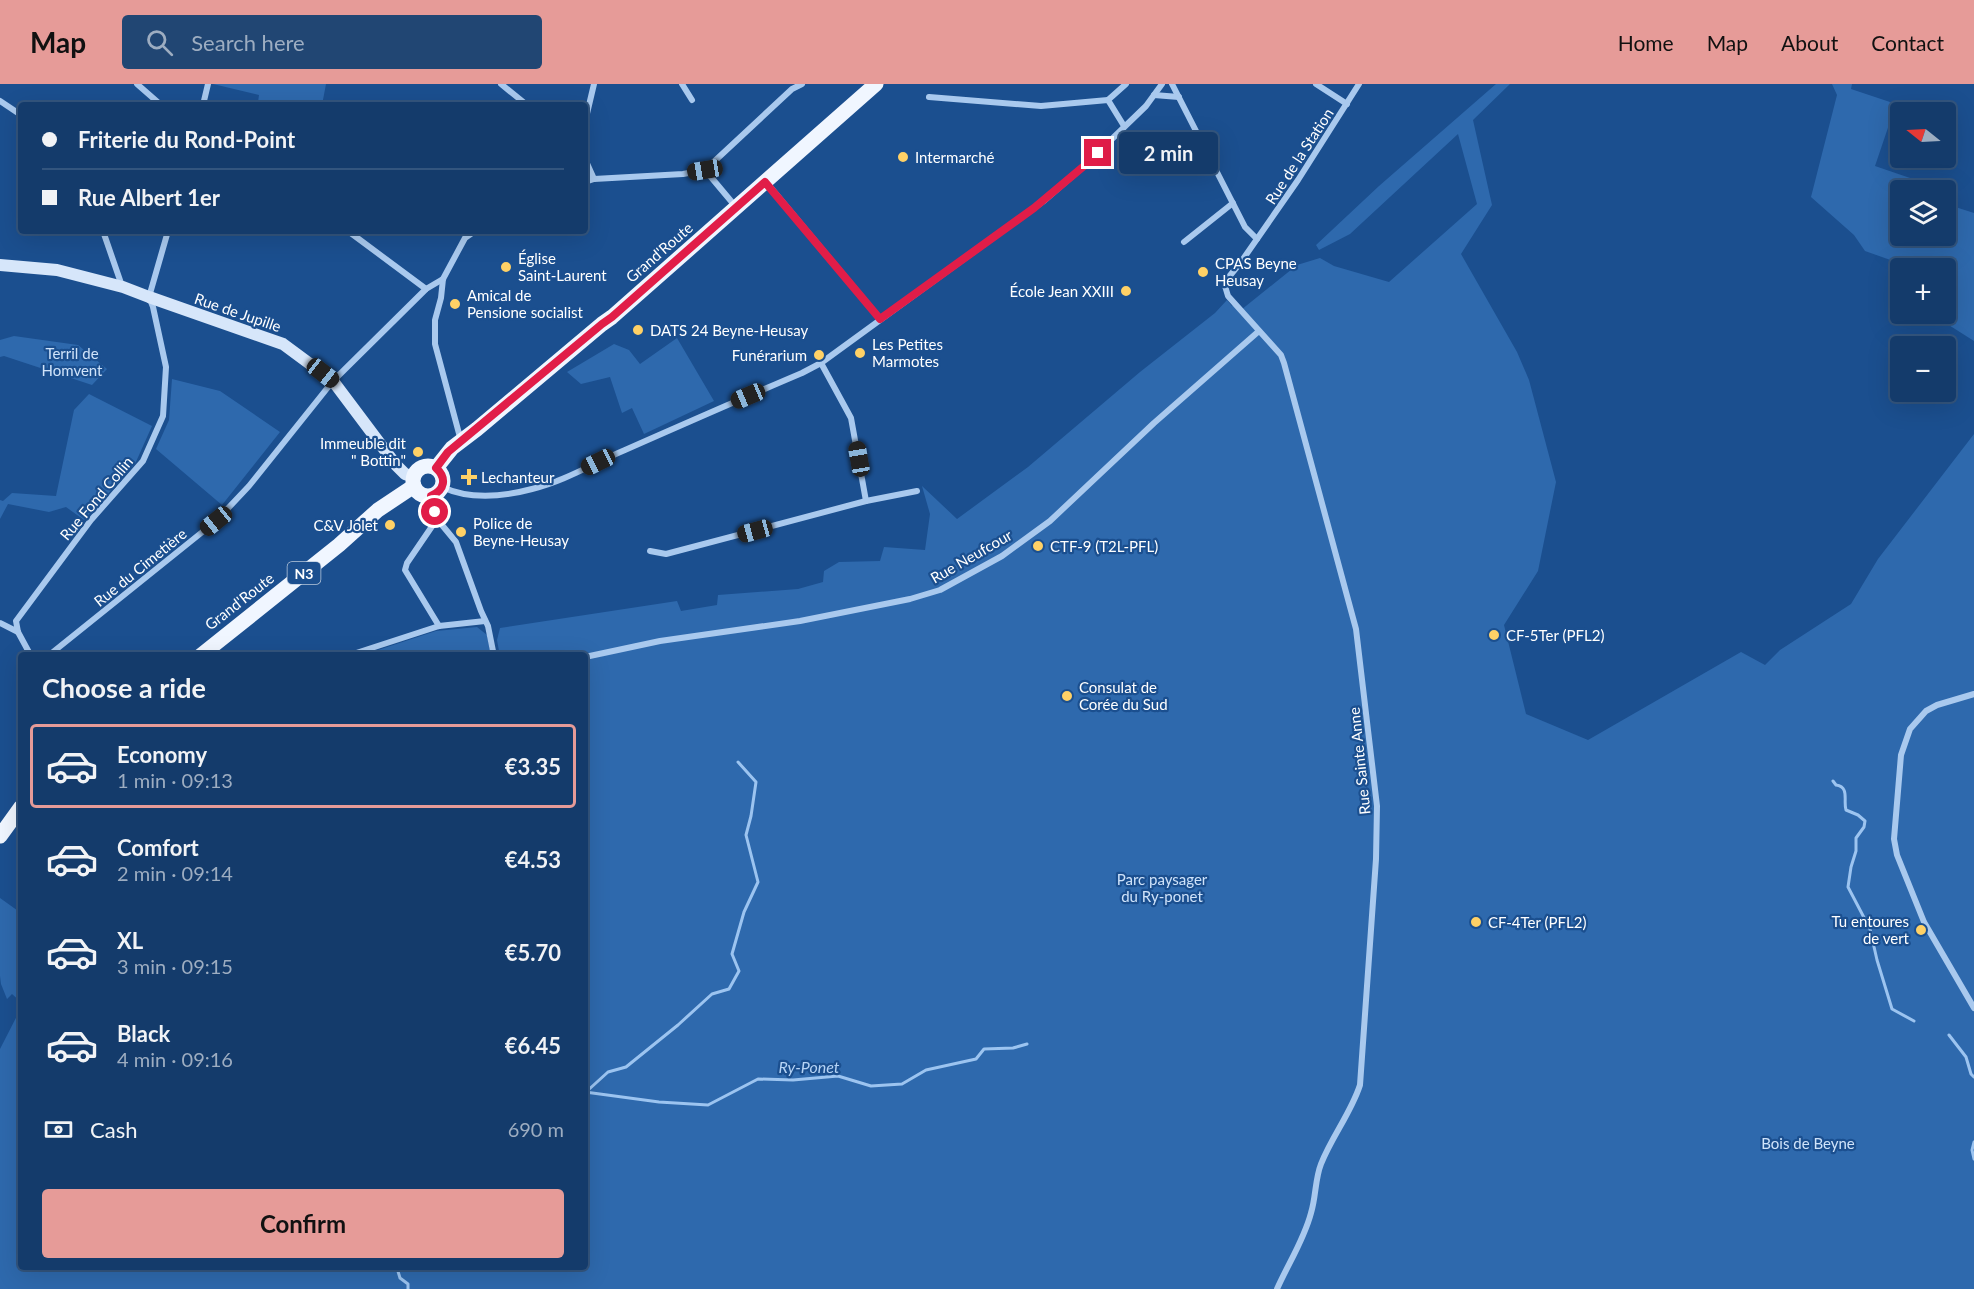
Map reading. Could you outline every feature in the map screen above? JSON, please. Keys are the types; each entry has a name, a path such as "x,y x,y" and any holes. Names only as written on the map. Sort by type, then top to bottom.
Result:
{"main road":[{"name":"Grand'Route","path":"206,651 415,486 417,471 429,466 436,468 448,452 612,317 876,84"},
{"path":"415,486 443,477 436,468"},
{"path":"0,836 18,811"}],"street":[{"path":"137,84 158,102"},
{"path":"204,102 207,84"},
{"path":"501,84 523,102"},
{"path":"588,109 594,84"},
{"path":"682,84 692,100"},
{"path":"588,181 594,178 683,174 705,170 790,87 802,84"},
{"path":"929,97 1041,106 1108,100 1126,84"},
{"path":"415,486 480,497 532,489 579,472 821,363 1045,200 1084,166 1162,84"},
{"path":"1172,84 1245,227 1257,239"},
{"path":"1316,84 1347,104"},
{"name":"Rue de la Station","path":"1240,310 1228,296 1226,286 1228,278 1298,180 1359,84"},
{"path":"1154,95 1179,97"},
{"path":"1108,100 1124,126"},
{"path":"0,101 18,113"},
{"path":"588,165 594,178"},
{"path":"705,170 736,208"},
{"path":"765,182 880,319"},
{"path":"1184,242 1233,203"},
{"path":"104,234 123,286"},
{"path":"148,297 167,234"},
{"path":"352,234 426,289"},
{"path":"461,442 435,344 435,320 443,279 465,238 471,234"},
{"name":"Rue de Jupille","path":"0,265 57,270 123,286 148,297 283,344 333,381 415,486"},
{"name":"Rue du Cimetière","path":"53,652 216,521 249,486 333,381 426,289 443,279"},
{"name":"Rue Fond Collin","path":"18,632 16,621 24,607 91,520 144,461 163,416 166,367 153,307 148,297"},
{"name":"Rue Sainte Anne","path":"1240,310 1281,355 1284,363 1356,628 1377,806 1376,859 1360,1085 1355,1101 1326,1151 1320,1167 1307,1227 1277,1289"},
{"name":"Rue Neufcour","path":"588,656 660,641 800,621 910,599 939,590 1002,556 1050,521 1154,423 1259,331"},
{"path":"821,363 851,418 866,501"},
{"path":"415,486 456,542 484,621 491,634 493,652"},
{"path":"650,551 666,554 866,501 917,491"},
{"path":"437,519 406,563 405,570 439,626"},
{"path":"359,652 439,626 484,621"},
{"path":"0,623 18,632 29,652"},
{"path":"1974,694 1926,711 1910,729 1902,755 1894,839 1897,855 1924,922 1974,1008"}],"green space":[{"path":"213,84 326,84 323,102 258,102 259,95"},
{"name":"Parc paysager du Ry-ponet","path":"1496,84 1510,84 1473,120 1492,205 1461,254 1517,352 1529,380 1556,482 1538,571 1504,625 1526,714 1588,740 1741,652 1765,665 1780,650 1851,604 1878,559 1974,434 1974,1289 0,1289 0,1049 18,1014 18,1270 588,1270 588,652 496,652 499,651 497,640 500,628 677,601 681,611 717,605 718,595 798,589 823,582 824,571 839,562 880,561 884,547 925,550 930,514 922,486 957,519 1028,467 1140,372 1215,313 1227,300 1232,306 1234,304 1241,310 1297,265 1320,258 1334,266 1389,282 1477,204 1458,134 1350,234 1319,250 1316,245 1379,186"},
{"path":"1832,84 1852,84 1851,89 1890,102 1890,122 1875,166 1916,180 1890,180 1890,246 1956,246 1956,207 1974,213 1974,341 1947,324 1956,324 1956,258 1890,258 1890,260 1865,251 1854,235 1811,197 1837,95"},
{"name":"Terril de Homvent","path":"14,336 78,345 107,369 92,385 4,356 0,357 0,340"},
{"path":"677,338 714,401 644,434 632,408 622,413 610,377 581,384 567,372 614,344 629,350 640,364"},
{"path":"172,379 220,391 280,432 222,505 156,449 169,420"},
{"path":"89,394 152,426 135,464 84,520 66,507 49,512 8,504 0,519 0,500 3,501 12,493 56,496 74,410"},
{"name":"Parc paysager du Ry-ponet","path":"477,627 487,635 491,652 375,652 436,631"},
{"path":"0,898 18,911 18,999 12,994 7,999 0,976"}],"waterway":[{"path":"588,1090 608,1072 626,1067 712,994 729,989 739,971 732,954 744,912 758,882 746,835 756,782 738,762"},
{"path":"1833,781 1845,791 1846,810 1865,821 1864,827 1856,838 1856,851 1848,887 1870,929 1892,1009 1914,1021"},
{"path":"1949,1035 1966,1057 1974,1077"},
{"name":"Ry-Ponet","path":"588,1092 659,1102 708,1105 758,1079 793,1080 838,1076 871,1086 902,1084 926,1070 976,1059 984,1049 1013,1048 1027,1044"},
{"path":"1974,1142 1972,1150 1974,1159"},
{"name":"Ry-Ponet","path":"398,1270 400,1278 408,1284 408,1289"}],"place":[{"name":"Intermarché","path":"903,157"},
{"name":"Église Saint-Laurent","path":"506,267"},
{"name":"CPAS Beyne Heusay","path":"1203,272"},
{"name":"École Jean XXIII","path":"1126,291"},
{"name":"Amical de Pensione socialist","path":"455,304"},
{"name":"DATS 24 Beyne-Heusay","path":"638,330"},
{"name":"Les Petites Marmotes","path":"860,353"},
{"name":"Funérarium","path":"819,355"},
{"name":"Immeuble dit \" Bottin\"","path":"418,452"},
{"name":"Lechanteur","path":"469,477"},
{"name":"C&V Jolet","path":"390,525"},
{"name":"Police de Beyne-Heusay","path":"461,532"},
{"name":"CTF-9 (T2L-PFL)","path":"1038,546"},
{"name":"CF-5Ter (PFL2)","path":"1494,635"},
{"name":"Consulat de Corée du Sud","path":"1067,696"},
{"name":"CF-4Ter (PFL2)","path":"1476,922"},
{"name":"Tu entoures de vert","path":"1921,930"}],"route":[{"path":"435,512 431,496 440,490 443,482 442,474 436,468 448,452 612,317 765,182 880,319 1045,200 1098,153"}],"park label":[{"name":"Bois de Beyne","path":"1808,1143"}]}
